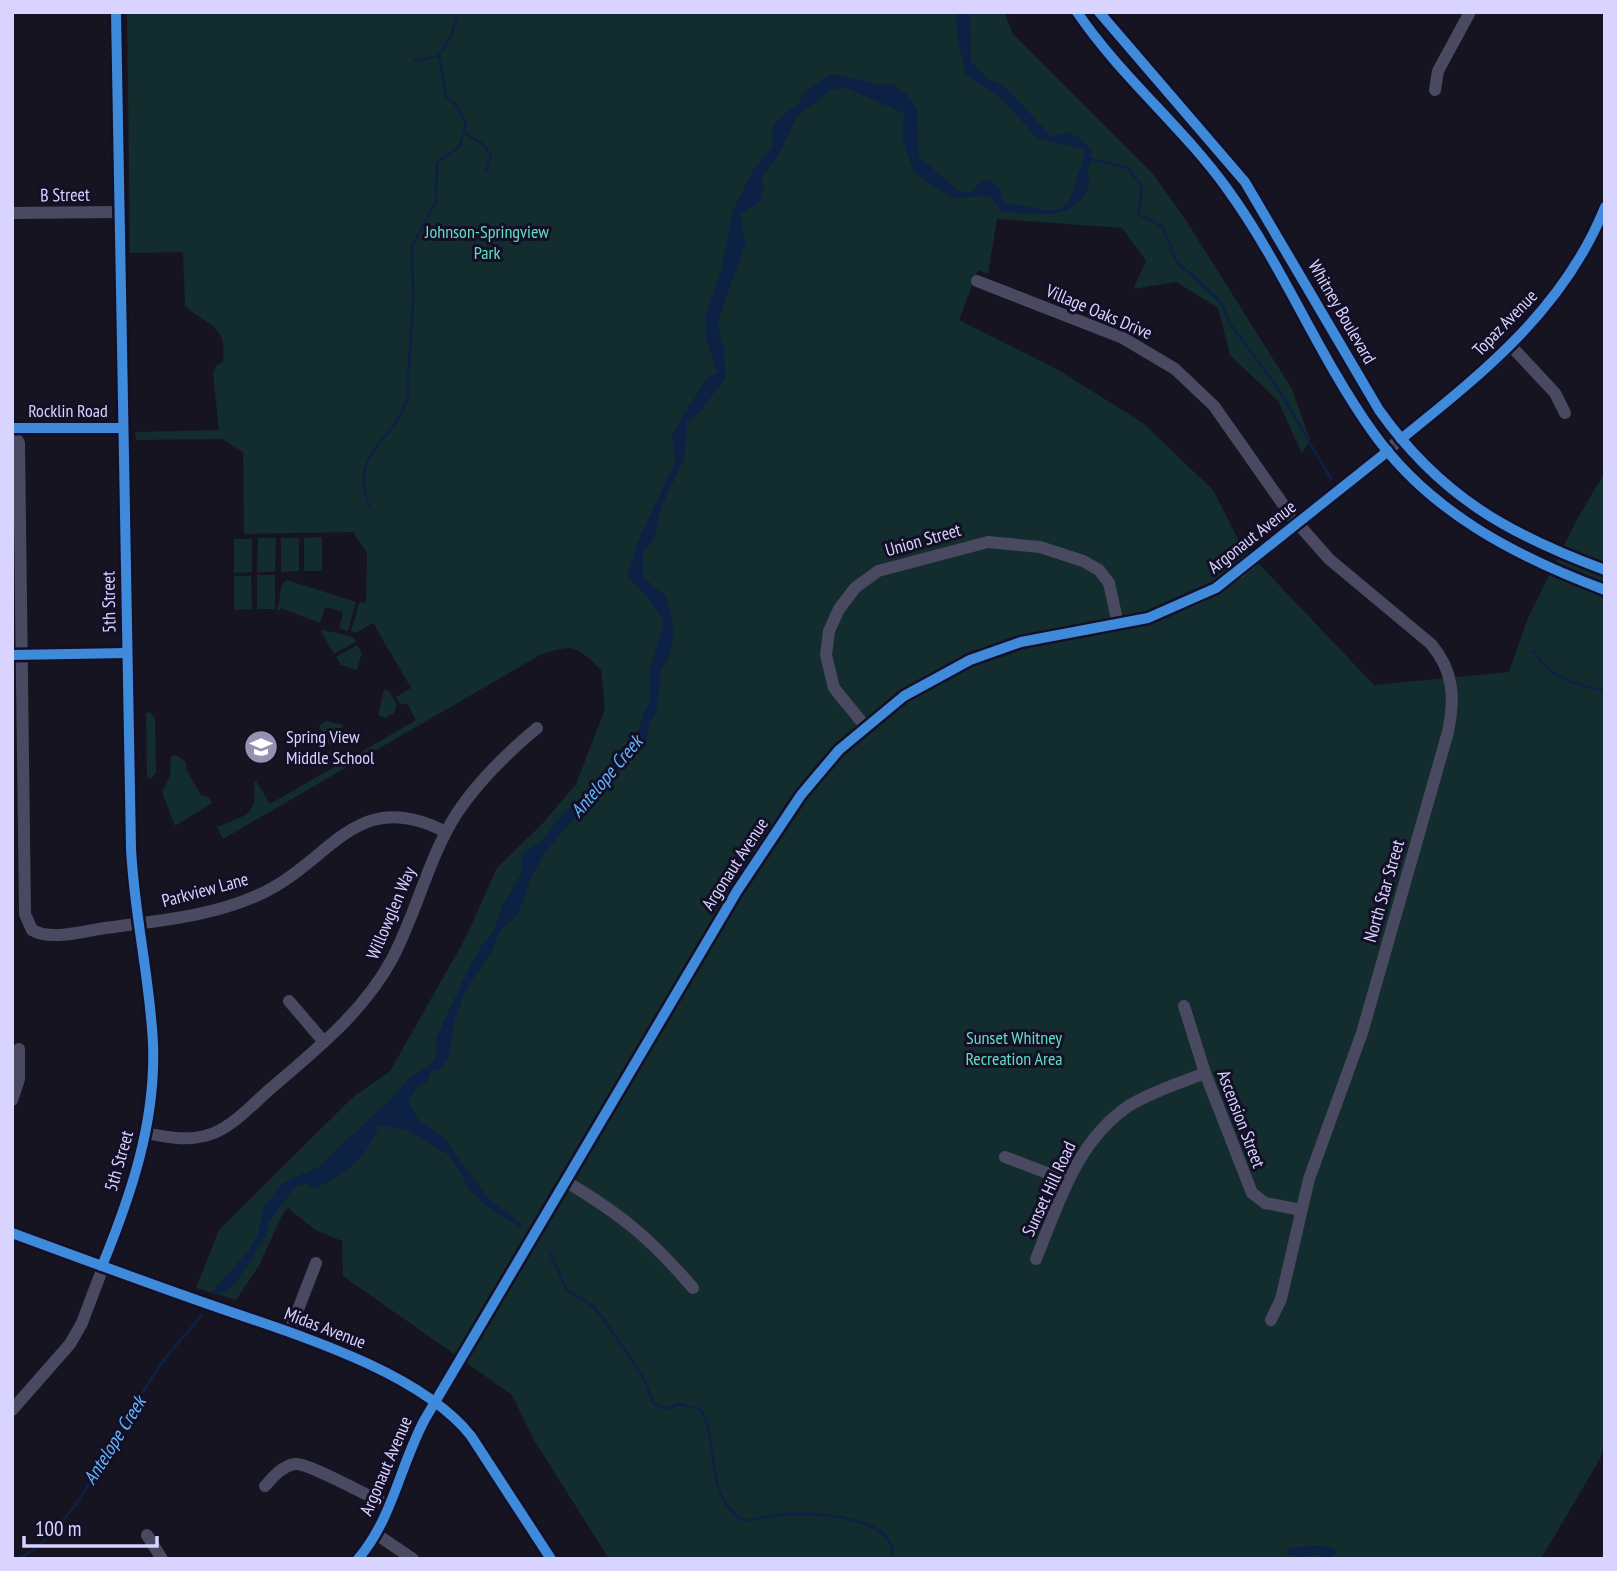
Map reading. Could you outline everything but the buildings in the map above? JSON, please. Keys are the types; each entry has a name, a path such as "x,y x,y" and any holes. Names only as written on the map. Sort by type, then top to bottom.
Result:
{"street":[{"name":"5th Street","path":"12,1410 76,1335 139,1163 146,1133 153,1044 136,924 131,858 116,12"},
{"name":"Whitney Boulevard","path":"1077,12 1103,46 1229,191 1363,418 1388,451 1437,500 1476,530 1536,563 1605,590"},
{"name":"Whitney Boulevard","path":"1099,12 1245,182 1379,410 1401,439 1450,488 1486,515 1524,538 1605,570"},
{"path":"1435,90 1438,71 1470,12"},
{"name":"Topaz Avenue","path":"1388,451 1511,346 1538,318 1567,279 1605,207"},
{"name":"B Street","path":"12,213 118,212"},
{"name":"Village Oaks Drive","path":"977,281 1123,338 1175,369 1231,428 1298,524"},
{"path":"1511,346 1555,393 1565,413"},
{"name":"Rocklin Road","path":"12,429 123,428"},
{"path":"12,429 19,443 17,655 127,653"},
{"name":"Argonaut Avenue","path":"358,1559 376,1534 390,1506 410,1448 434,1404 753,864 819,771 865,726 904,696 970,660 1021,642 1118,624 1172,609 1216,588 1388,451"},
{"name":"North Star Street","path":"1271,1320 1282,1299 1301,1210 1317,1154 1362,1033 1448,732 1453,691 1446,665 1431,644 1348,578 1298,524"},
{"name":"Union Street","path":"865,726 840,698 829,677 826,655 830,631 839,609 855,588 867,578 893,565 988,542 1040,547 1083,561 1099,570 1109,583 1118,624"},
{"name":"Parkview Lane","path":"17,655 25,914 32,930 49,934 136,924 212,911 257,896 300,870 346,832 372,819 404,816 446,832"},
{"name":"Willowglen Way","path":"146,1133 190,1139 216,1132 239,1116 324,1042 357,1009 384,974 405,933 446,832 483,778 537,728"},
{"path":"289,1001 324,1042"},
{"name":"Ascension Street","path":"1184,1006 1205,1073 1252,1192 1265,1203 1301,1210"},
{"path":"12,1100 19,1079 19,1049"},
{"name":"Sunset Hill Road","path":"1036,1259 1068,1181 1086,1147 1115,1116 1150,1095 1205,1073"},
{"path":"1005,1157 1068,1181"},
{"path":"565,1181 639,1231 693,1288"},
{"name":"Midas Avenue","path":"12,1233 289,1333 372,1366 434,1404 455,1419 471,1436 551,1559"},
{"path":"289,1333 316,1264"},
{"path":"265,1486 278,1472 298,1463 309,1465 341,1484 390,1506"},
{"path":"376,1534 413,1559"},
{"path":"147,1535 162,1559"}],"green space":[{"name":"Sunset Whitney Recreation Area","path":"127,12 1004,12 1013,34 1153,174 1185,219 1292,389 1310,440 1302,454 1278,401 1230,355 1218,308 1176,282 1133,289 1146,261 1122,228 997,219 988,274 978,270 959,320 1055,368 1143,423 1213,490 1241,545 1374,685 1509,672 1528,618 1576,521 1605,472 1605,1435 1601,1457 1541,1559 609,1559 534,1440 512,1395 343,1276 342,1241 315,1230 288,1208 282,1215 260,1264 236,1300 196,1288 219,1230 352,1098 390,1071 465,939 497,868 543,823 576,784 605,709 601,670 579,651 567,648 540,655 223,839 217,827 247,813 254,802 254,782 256,781 270,804 334,767 327,753 331,751 339,765 416,720 408,705 399,703 396,697 411,688 373,623 356,633 351,631 359,603 366,602 367,553 353,532 244,534 243,452 222,439 136,440 135,432 219,430 213,374 216,366 223,362 224,350 219,333 185,306 183,252 130,253"},
{"path":"322,537 322,571 304,571 304,538"},
{"path":"258,538 276,538 275,572 257,572"},
{"path":"281,538 299,538 299,571 281,572"},
{"path":"234,539 252,539 252,572 234,573"},
{"path":"257,575 275,575 275,609 257,609"},
{"path":"234,576 251,576 252,609 234,610"},
{"path":"287,580 356,602 348,631 339,628 343,612 325,607 320,623 281,608 277,612 282,584"},
{"path":"321,631 353,637 356,642 334,654"},
{"path":"357,645 362,653 357,670 341,665 336,657"},
{"path":"384,690 389,691 397,704 394,713 385,718 378,715"},
{"path":"150,712 155,719 156,773 150,779 147,776 146,713"},
{"path":"326,721 343,725 338,741 330,746 319,726"},
{"path":"176,755 186,762 186,769 201,795 208,797 212,803 175,826 162,792 170,777 171,756"}],"water":[{"path":"956,12 969,12 971,62 988,79 1003,85 1052,137 1067,132 1081,139 1092,151 1089,185 1074,206 1053,214 1003,212 989,196 953,198 915,173 902,141 904,113 844,87 830,91 797,116 778,156 761,177 764,185 761,201 741,214 745,244 717,323 724,351 725,377 702,410 687,423 684,459 660,510 654,539 643,552 643,577 666,596 674,628 671,653 661,669 657,710 650,723 646,743 628,754 546,851 532,875 518,914 500,930 493,949 466,989 454,1023 448,1059 440,1069 431,1072 426,1082 416,1087 409,1102 418,1119 444,1138 487,1197 523,1225 521,1228 487,1207 471,1191 449,1155 409,1131 379,1125 362,1156 345,1171 314,1189 307,1183 295,1186 268,1224 266,1236 235,1284 218,1295 212,1292 247,1252 258,1234 264,1208 281,1184 318,1167 391,1099 410,1077 430,1066 437,1054 435,1041 463,980 480,948 493,932 504,902 522,872 521,853 543,841 559,818 591,787 639,730 649,703 649,672 664,621 646,595 627,577 637,543 675,463 672,436 708,377 717,373 705,334 705,317 722,267 732,212 754,169 772,148 773,124 800,102 803,93 829,75 841,75 877,85 891,84 908,95 917,109 919,157 960,192 970,193 980,181 988,180 998,186 1005,203 1050,210 1066,205 1072,196 1084,149 1037,138 998,95 966,75 958,40"},
{"path":"1314,1545 1334,1548 1336,1554 1324,1559 1318,1554 1303,1557 1286,1554 1289,1549"}],"waterway":[{"path":"436,197 437,163 460,146 466,122 454,103 446,97 439,55 452,35 457,12"},
{"path":"414,61 438,56"},
{"path":"463,132 484,145 491,156 486,172"},
{"path":"1091,159 1128,168 1142,187 1138,214 1163,227 1176,261 1221,302 1229,322 1277,387 1331,479"},
{"path":"369,506 364,488 367,461 391,429 407,401 413,300 412,246 436,201"},
{"path":"1533,651 1555,674 1574,683 1605,691"},
{"path":"549,1251 567,1290 593,1306 605,1321 643,1377 654,1404 666,1409 679,1404 700,1409 710,1438 717,1483 731,1510 744,1521 788,1514 835,1516 853,1520 883,1534 891,1545 892,1559"},
{"name":"Antelope Creek","path":"18,1559 40,1544 80,1498 148,1383 202,1314"}],"cycle path":[{"path":"102,1266 140,1158 153,1073 149,995 131,848 116,12"},
{"path":"1077,12 1094,36 1192,145 1228,190 1266,249 1334,372 1372,431 1395,460 1447,508 1476,528 1539,562 1605,590"},
{"path":"1099,12 1245,182 1379,410 1402,440 1426,466 1478,509 1537,542 1605,570"},
{"path":"1401,439 1491,363 1544,308 1568,277 1588,244 1605,207"},
{"path":"12,428 123,428"},
{"path":"358,1559 380,1526 425,1419 737,891 801,795 839,750 904,696 970,660 1021,642 1148,618 1216,588 1388,451"},
{"path":"12,655 127,653"},
{"path":"12,1233 312,1340 385,1372 419,1391 448,1412 471,1436 551,1559"}],"place":[{"name":"Spring View Middle School","path":"261,747"}],"park label":[{"name":"Johnson-Springview Park","path":"487,242"}]}
